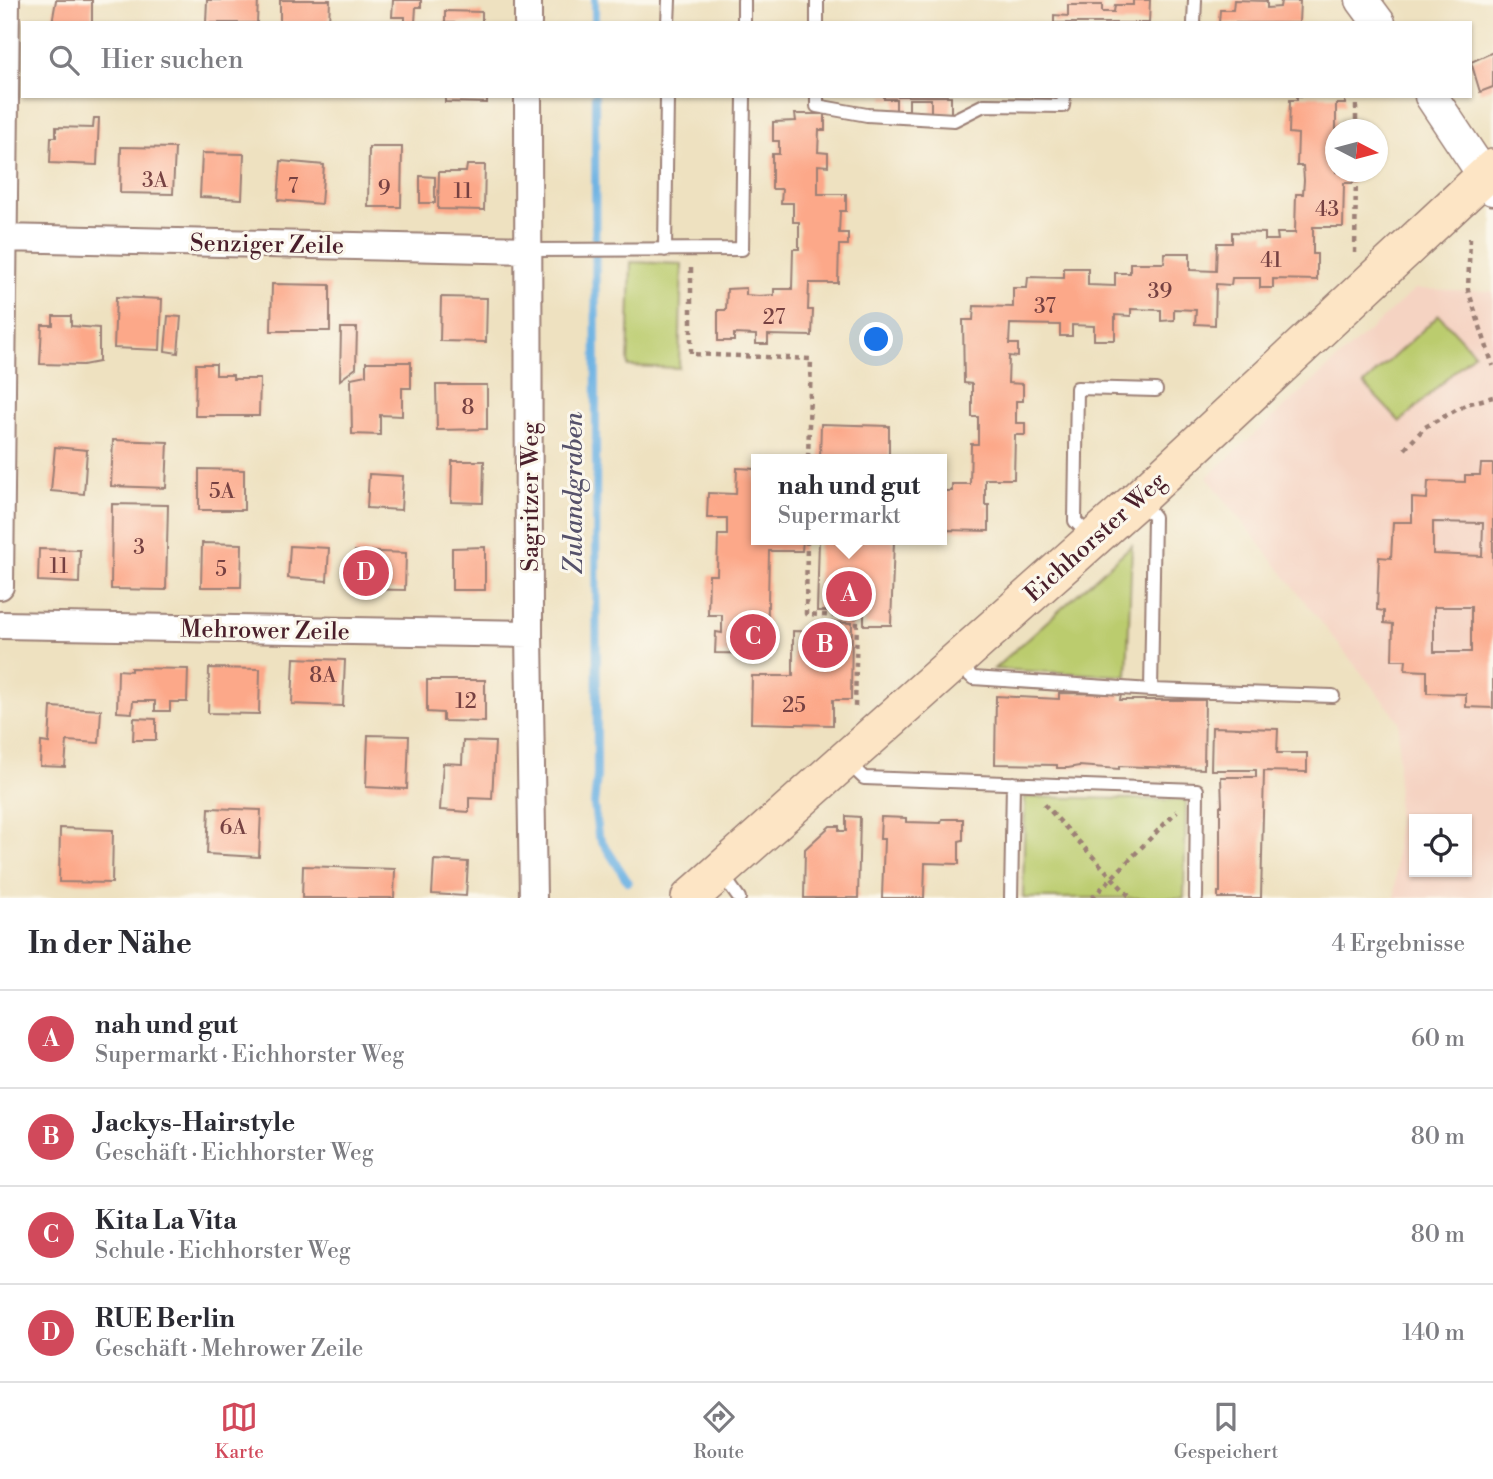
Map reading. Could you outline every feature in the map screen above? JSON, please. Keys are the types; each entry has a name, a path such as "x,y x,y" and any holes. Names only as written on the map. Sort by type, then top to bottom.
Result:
{"main road":[{"name":"Eichhorster Weg","path":"690,898 729,884 845,760 1139,498 1490,177"}],"street":[{"path":"0,586 6,0"},
{"path":"527,0 528,21"},
{"path":"1362,0 1378,21"},
{"name":"Sagritzer Weg","path":"528,98 529,634 533,898"},
{"path":"1432,98 1490,177"},
{"name":"Senziger Zeile","path":"3,238 530,250"},
{"name":"Mehrower Zeile","path":"0,625 529,634"}],"lane":[{"path":"668,21 669,0"},
{"path":"744,0 744,21"},
{"path":"817,0 817,21"},
{"path":"1194,21 1195,0"},
{"path":"665,250 667,98"},
{"path":"530,250 742,249 744,98"},
{"path":"817,98 817,106 867,115 954,120 984,105 1063,106 1063,98"},
{"path":"1093,539 1075,521 1077,388 1156,390"},
{"path":"1139,498 1154,517 1152,690"},
{"path":"955,662 973,678 1152,690 1333,696"},
{"path":"845,760 864,778 1197,790 1196,898"},
{"path":"1011,898 1019,783"}],"path":[{"path":"1356,98 1356,119"},
{"path":"1355,261 1356,182"},
{"path":"1470,238 1468,290 1493,366"},
{"path":"691,250 691,354 811,359 808,454"},
{"path":"1405,449 1424,426 1466,404 1493,397"},
{"path":"807,545 806,614 857,617 855,713"},
{"path":"1019,783 1131,898"},
{"path":"1092,898 1197,790"}],"shaded area":[{"path":"1415,289 1493,291 1493,898 1395,898 1399,721 1207,477"}],"green space":[{"path":"631,262 682,264 679,368 628,366"},
{"path":"1439,315 1474,353 1400,422 1364,384"},
{"path":"1132,545 1127,676 994,669"},
{"path":"1025,797 1186,800 1184,898 1023,898"}],"building":[{"path":"56,0 92,0 92,21 52,21"},
{"path":"207,0 258,0 257,21 206,21"},
{"path":"280,0 330,0 329,21 280,21"},
{"path":"393,0 421,0 421,7 416,7 415,21 405,21 405,17 392,17"},
{"path":"1133,0 1150,0 1149,21 1054,21 1054,15 1068,16 1068,5 1102,5 1102,12 1114,12 1115,5 1133,5"},
{"path":"1234,0 1267,1 1267,8 1280,7 1281,1 1300,1 1299,21 1219,21 1220,10 1233,10"},
{"path":"445,11 482,12 482,21 445,21"},
{"path":"1493,52 1493,87 1480,92 1472,62"},
{"path":"445,98 487,98 487,103 445,102"},
{"path":"951,98 951,113 931,113 931,99 909,99 909,110 896,110 896,99 884,99"},
{"path":"1345,98 1345,104 1336,104 1336,119 1325,119 1325,182 1353,183 1344,183 1343,227 1313,227 1317,280 1273,279 1273,288 1260,288 1260,278 1232,278 1231,285 1216,284 1215,325 1195,324 1196,310 1174,309 1174,320 1161,321 1161,310 1131,309 1131,316 1115,315 1115,340 1094,340 1094,326 1072,325 1072,336 1060,336 1060,325 1010,324 1009,344 1018,344 1018,357 1009,356 1008,383 1023,384 1023,401 1016,401 1016,423 1025,423 1025,435 1015,435 1014,479 985,479 989,531 947,530 947,491 952,491 952,484 970,484 971,444 978,444 978,417 972,417 972,384 964,383 963,320 973,320 974,306 1013,307 1013,288 1027,288 1028,277 1064,278 1064,268 1088,268 1088,285 1115,286 1115,273 1130,273 1130,263 1164,263 1165,253 1190,253 1190,270 1216,271 1217,243 1232,243 1232,232 1265,233 1265,240 1278,240 1277,233 1295,233 1296,194 1303,194 1304,180 1303,166 1297,166 1298,134 1289,133 1290,100"},
{"path":"795,114 825,114 825,130 819,130 818,152 828,153 828,166 818,165 818,194 846,194 846,211 840,211 839,233 848,233 848,245 839,245 838,283 809,283 808,310 813,310 812,336 768,335 768,344 756,344 756,335 734,334 734,341 718,341 718,310 726,310 727,289 746,288 746,295 759,296 774,295 774,289 792,289 793,249 799,249 799,222 793,222 793,203 781,203 782,189 772,189 772,154 779,154 779,141 773,141 773,122 796,121"},
{"path":"94,118 99,118 97,165 50,163 51,137 56,137 56,127 93,128"},
{"path":"121,147 175,148 173,194 120,193"},
{"path":"369,147 402,147 401,207 368,207"},
{"path":"202,153 244,154 242,199 200,197"},
{"path":"281,161 324,165 321,204 278,200"},
{"path":"467,165 485,165 484,210 438,209 439,172 466,172"},
{"path":"420,176 435,177 435,203 420,203"},
{"path":"272,284 330,285 330,331 271,331"},
{"path":"116,297 162,299 160,350 114,348"},
{"path":"441,297 487,298 486,342 440,341"},
{"path":"53,316 71,316 71,326 99,328 99,362 83,365 40,364 42,325 53,325"},
{"path":"168,316 181,317 178,353 165,351"},
{"path":"341,328 357,328 356,368 340,380"},
{"path":"366,362 411,362 411,388 402,388 402,416 380,415 380,435 352,434 351,378 366,375"},
{"path":"196,364 216,364 216,375 233,375 233,379 260,379 259,416 195,416"},
{"path":"436,385 487,385 487,429 437,430"},
{"path":"821,424 889,426 889,454 820,454"},
{"path":"113,440 168,442 166,488 111,486"},
{"path":"55,447 87,450 84,494 51,491"},
{"path":"452,461 484,461 483,503 451,502"},
{"path":"1481,464 1493,464 1493,708 1466,707 1466,694 1427,693 1427,671 1405,670 1406,660 1392,660 1393,624 1384,623 1384,611 1377,610 1379,557 1391,558 1393,522 1412,522 1412,498 1427,499 1428,481 1465,482 1465,475 1480,475","holes":["1433,522 1483,523 1482,556 1433,554","1434,607 1471,607 1471,652 1434,652"]},
{"path":"737,468 751,469 751,545 803,545 802,551 769,551 767,654 715,653 716,632 722,633 722,615 708,615 709,575 717,575 718,535 727,535 727,518 707,518 708,493 736,494"},
{"path":"199,469 244,470 244,510 199,510"},
{"path":"369,474 403,476 401,510 367,508"},
{"path":"112,504 168,505 166,590 111,589"},
{"path":"202,543 242,544 241,587 201,587"},
{"path":"819,545 894,545 891,625 864,625 864,611 817,611"},
{"path":"290,546 329,548 327,581 288,578"},
{"path":"485,547 485,590 452,590 452,548"},
{"path":"39,549 80,550 79,583 38,581"},
{"path":"355,551 406,553 405,590 354,589"},
{"path":"827,622 852,623 851,700 833,700 833,725 751,723 752,676 793,676 793,631 827,632"},
{"path":"294,658 345,660 343,706 292,704"},
{"path":"131,668 188,669 187,702 170,702 170,711 155,711 155,701 133,701 132,713 117,712 118,670 131,671"},
{"path":"209,668 260,669 259,714 208,713"},
{"path":"427,680 485,680 485,722 443,721 443,713 427,712"},
{"path":"1059,693 1121,694 1120,700 1205,700 1204,769 1119,766 1119,769 1079,766 1057,768 1057,765 995,764 996,696 1059,699"},
{"path":"51,707 101,710 99,743 67,741 65,767 40,766 41,742 49,743"},
{"path":"134,718 156,719 156,740 133,740"},
{"path":"1212,727 1278,729 1277,753 1307,753 1307,772 1264,771 1261,898 1218,898 1221,777 1256,777 1256,770 1211,770"},
{"path":"368,735 409,736 407,789 366,787"},
{"path":"463,741 495,742 492,799 469,798 469,812 440,810 443,763 462,764"},
{"path":"209,808 261,810 259,857 207,854"},
{"path":"846,816 860,817 858,898 804,898 805,849 830,826 839,826 839,831 846,831"},
{"path":"881,817 906,818 906,822 941,823 942,819 963,819 959,864 925,863 924,898 882,898 884,839 880,839"},
{"path":"60,828 113,830 112,883 59,882"},
{"path":"434,860 468,862 466,896 432,894"},
{"path":"303,866 395,869 394,898 302,898"}],"waterway":[{"name":"Zulandgraben","path":"595,0 595,21"},
{"name":"Zulandgraben","path":"595,98 597,776 594,805 598,835 628,882"}],"place":[{"name":"RUE Berlin","path":"366,573"},
{"name":"nah und gut","path":"849,594"},
{"name":"Kita La Vita","path":"753,637"},
{"name":"Jackys-Hairstyle","path":"825,645"}]}
